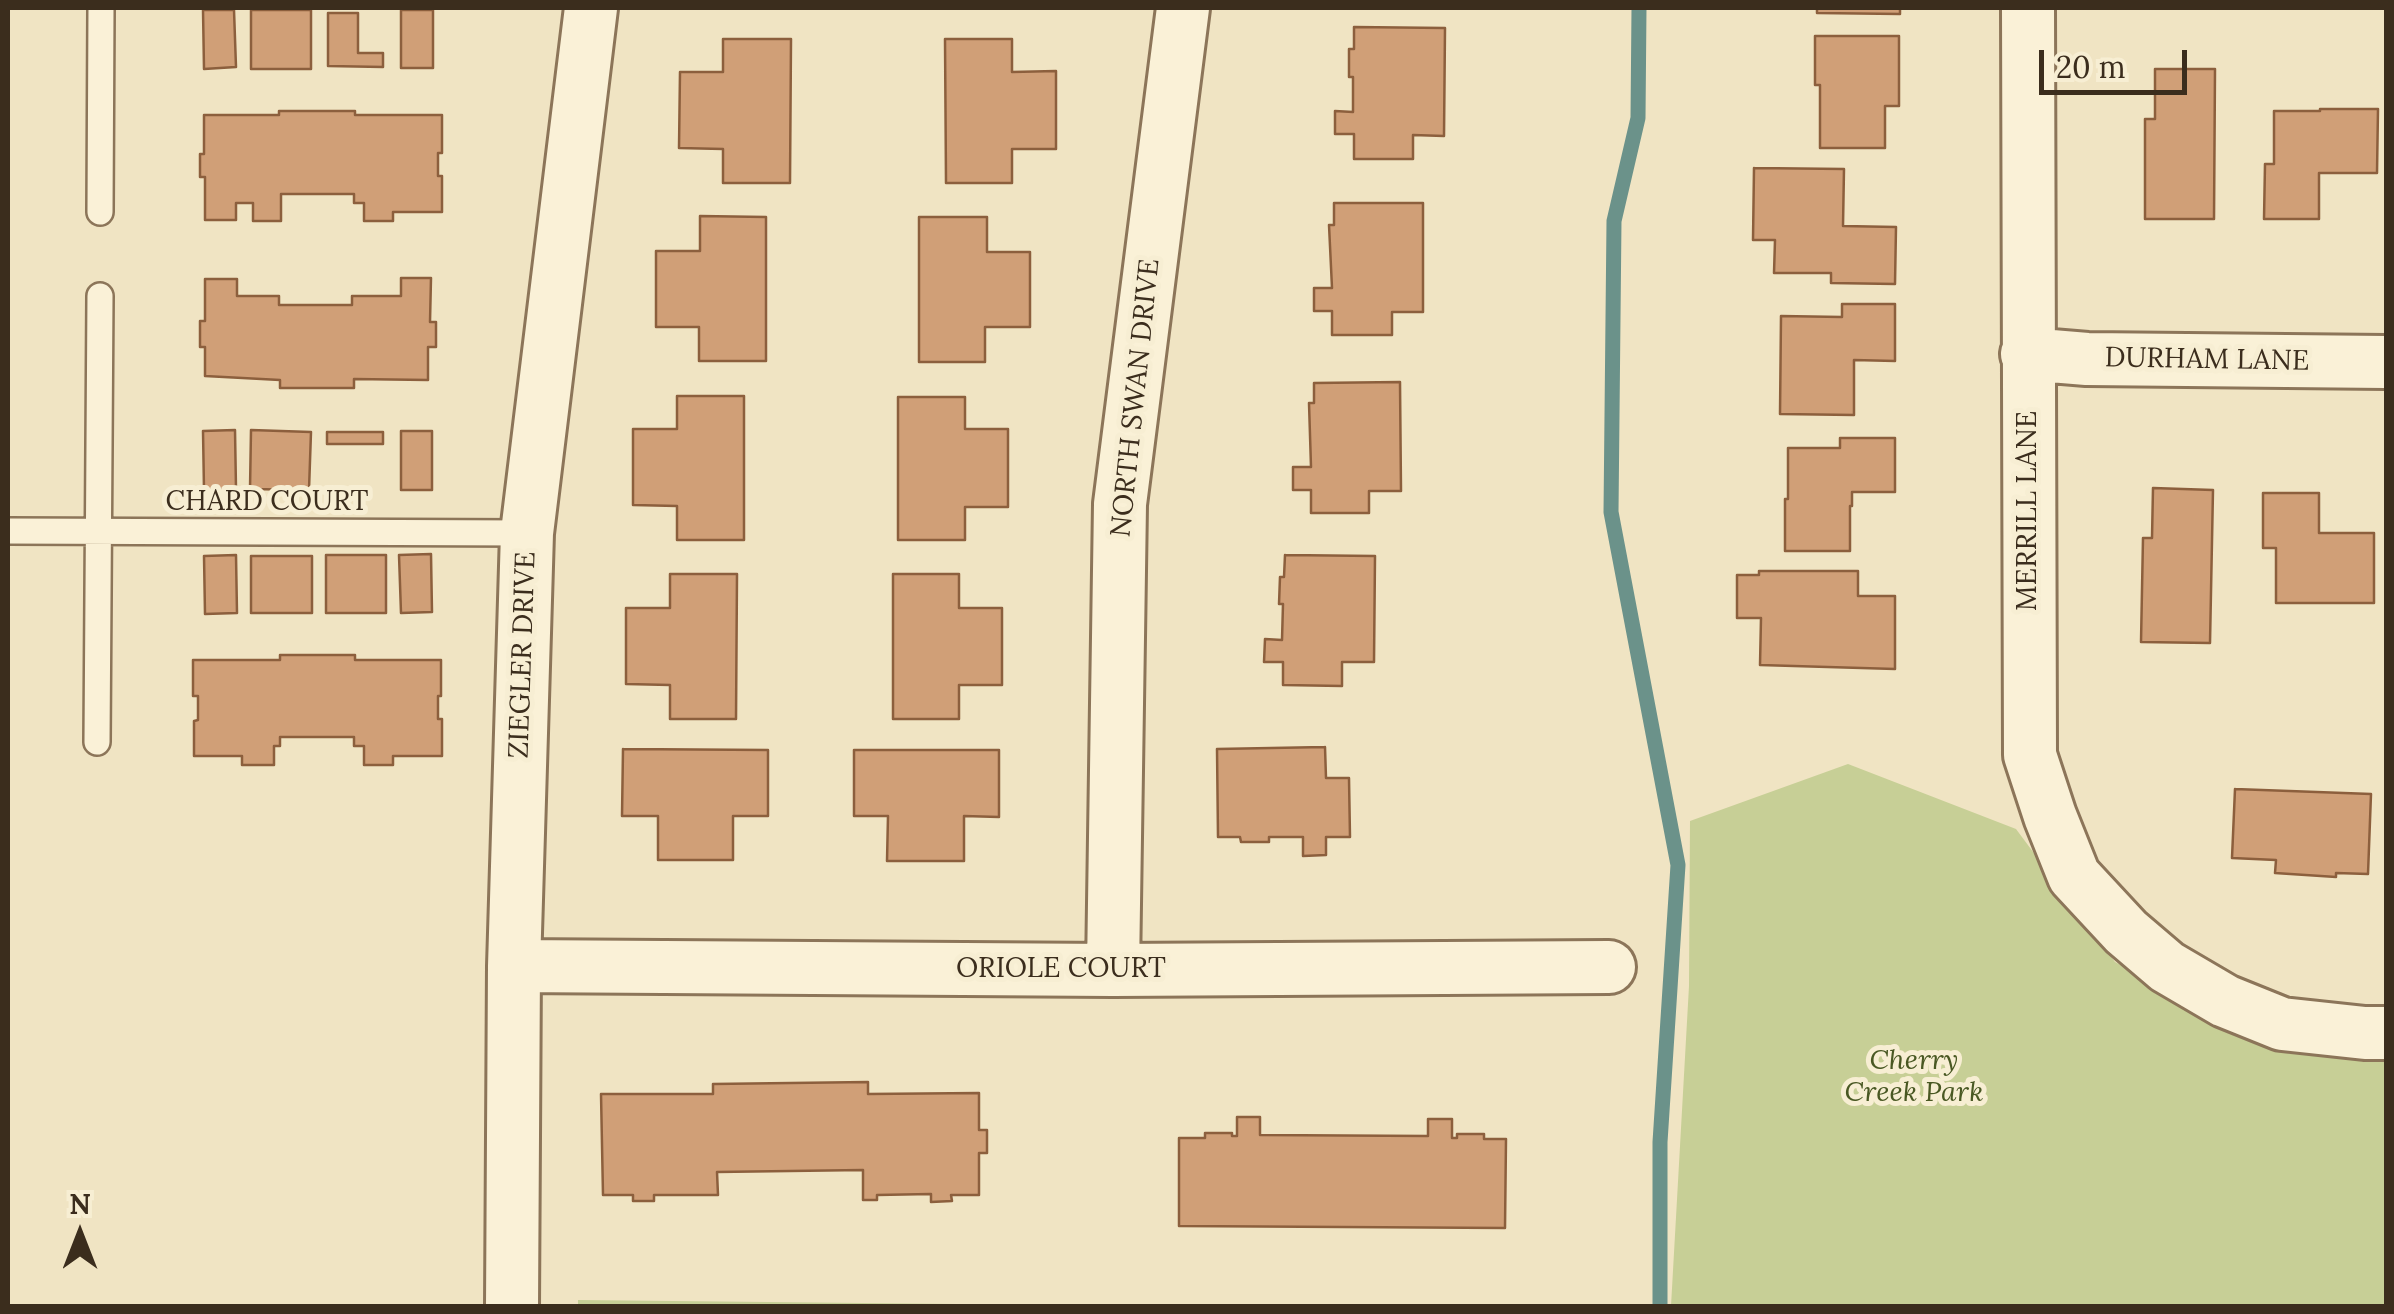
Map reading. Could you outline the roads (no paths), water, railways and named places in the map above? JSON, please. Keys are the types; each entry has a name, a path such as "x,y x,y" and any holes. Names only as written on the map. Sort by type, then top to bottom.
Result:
{"street":[{"name":"ZIEGLER DRIVE","path":"512,1306 514,966 527,533 591,8"},
{"name":"NORTH SWAN DRIVE","path":"1113,970 1120,504 1183,8"},
{"name":"MERRILL LANE","path":"2028,8 2030,755 2074,876 2126,932 2167,967 2225,1001 2282,1024 2386,1033"},
{"name":"DURHAM LANE","path":"2027,354 2087,359 2386,362"},
{"name":"ORIOLE COURT","path":"514,966 1113,970 1609,967"}],"lane":[{"path":"100,212 101,8"},
{"path":"97,742 100,296"},
{"name":"CHARD COURT","path":"8,531 527,533"}],"waterway":[{"path":"1639,8 1638,118 1614,221 1611,512 1678,865 1660,1142 1660,1306"}],"park label":[{"name":"Cherry Creek Park","path":"1914,1077"}]}
